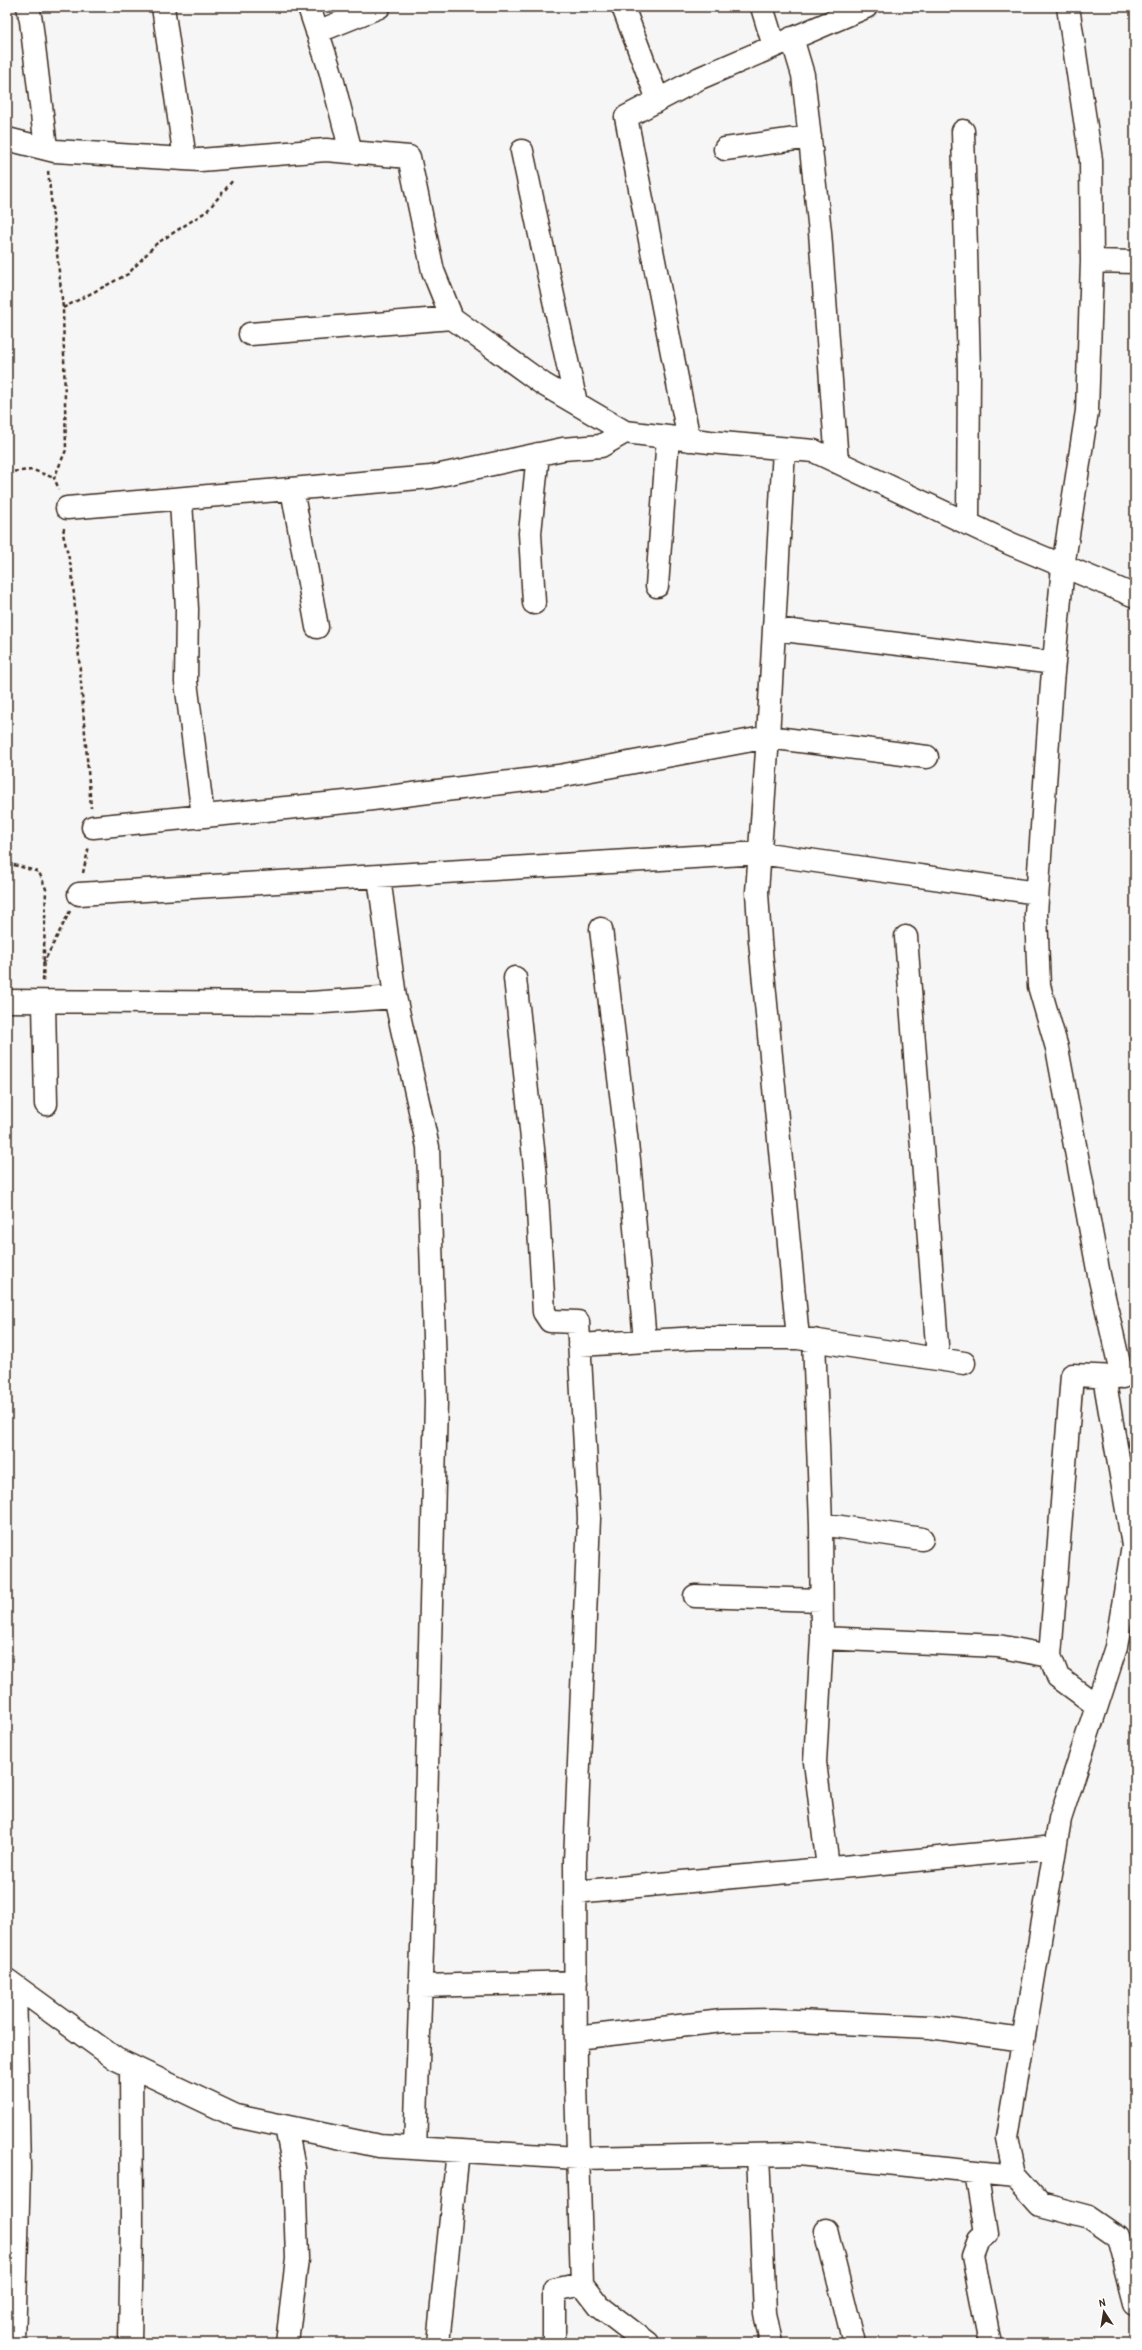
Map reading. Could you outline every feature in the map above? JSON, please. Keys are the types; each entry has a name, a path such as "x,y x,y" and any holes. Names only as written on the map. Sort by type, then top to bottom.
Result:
{"street":[{"path":"28,7 31,21 46,148"},
{"path":"163,7 185,159"},
{"path":"309,7 330,70 351,152"},
{"path":"317,32 379,7"},
{"path":"623,7 658,100"},
{"path":"762,7 803,75 820,232 837,462"},
{"path":"689,440 626,117 700,78 866,7"},
{"path":"1068,7 1091,160 1092,261 1087,411 1063,567 1054,663 1037,893 1036,914 1039,986 1057,1048 1099,1275 1120,1378 1134,1546 1121,1626 1060,1819 1007,2138 1015,2176 1040,2204 1089,2217 1118,2237 1135,2303"},
{"path":"963,131 969,371 968,524"},
{"path":"725,149 810,137"},
{"path":"7,139 55,151 185,159 326,150 409,157 433,271 452,318 543,384 625,432 689,440 814,451 1063,567 1135,596"},
{"path":"522,151 576,403"},
{"path":"1092,261 1135,262"},
{"path":"250,334 452,318"},
{"path":"67,508 181,500 431,477 563,449 601,446 625,432"},
{"path":"657,586 668,437"},
{"path":"784,449 775,629 757,892 760,941 806,1339 821,1524 822,1638 815,1762 828,1868"},
{"path":"534,603 530,533 538,454"},
{"path":"292,489 317,627"},
{"path":"181,500 187,609 186,682 203,816"},
{"path":"775,629 1054,663"},
{"path":"93,827 356,801 559,776 768,737 927,757"},
{"path":"79,894 760,853 1037,893"},
{"path":"379,877 395,997 428,1147 436,1393 421,1986 415,2148"},
{"path":"601,929 629,1160 645,1341"},
{"path":"906,937 938,1358"},
{"path":"515,978 536,1177 544,1312 550,1321 578,1322 588,1518 575,1892 578,2158 582,2284 600,2306 647,2343"},
{"path":"7,1001 310,1003 395,997"},
{"path":"44,1002 46,1104"},
{"path":"579,1346 698,1338 806,1339 964,1363"},
{"path":"1096,1705 1058,1677 1050,1656 1072,1375 1120,1378"},
{"path":"821,1524 922,1539"},
{"path":"695,1596 821,1600"},
{"path":"822,1638 998,1646 1050,1656"},
{"path":"575,1892 1056,1847"},
{"path":"421,1986 576,1982"},
{"path":"11,1983 116,2059 236,2116 379,2146 578,2158 798,2154 1015,2176"},
{"path":"11,1983 19,2169 14,2343"},
{"path":"576,2038 722,2021 775,2020 930,2027 1023,2040"},
{"path":"130,2343 132,2226 131,2066"},
{"path":"286,2127 294,2168 297,2259 287,2343"},
{"path":"438,2343 458,2150"},
{"path":"758,2155 765,2313 770,2343"},
{"path":"976,2172 986,2234 979,2240 973,2256 990,2343"},
{"path":"826,2230 854,2343"},
{"path":"554,2343 554,2290 582,2284"}],"path":[{"path":"46,148 63,308 66,450 54,478"},
{"path":"63,308 128,274 156,244 207,211 241,172 245,156"},
{"path":"7,472 33,470 54,478 67,508 63,534 72,571 93,827 79,894 43,964"},
{"path":"7,863 39,872 46,889 43,964 44,1002"}]}
